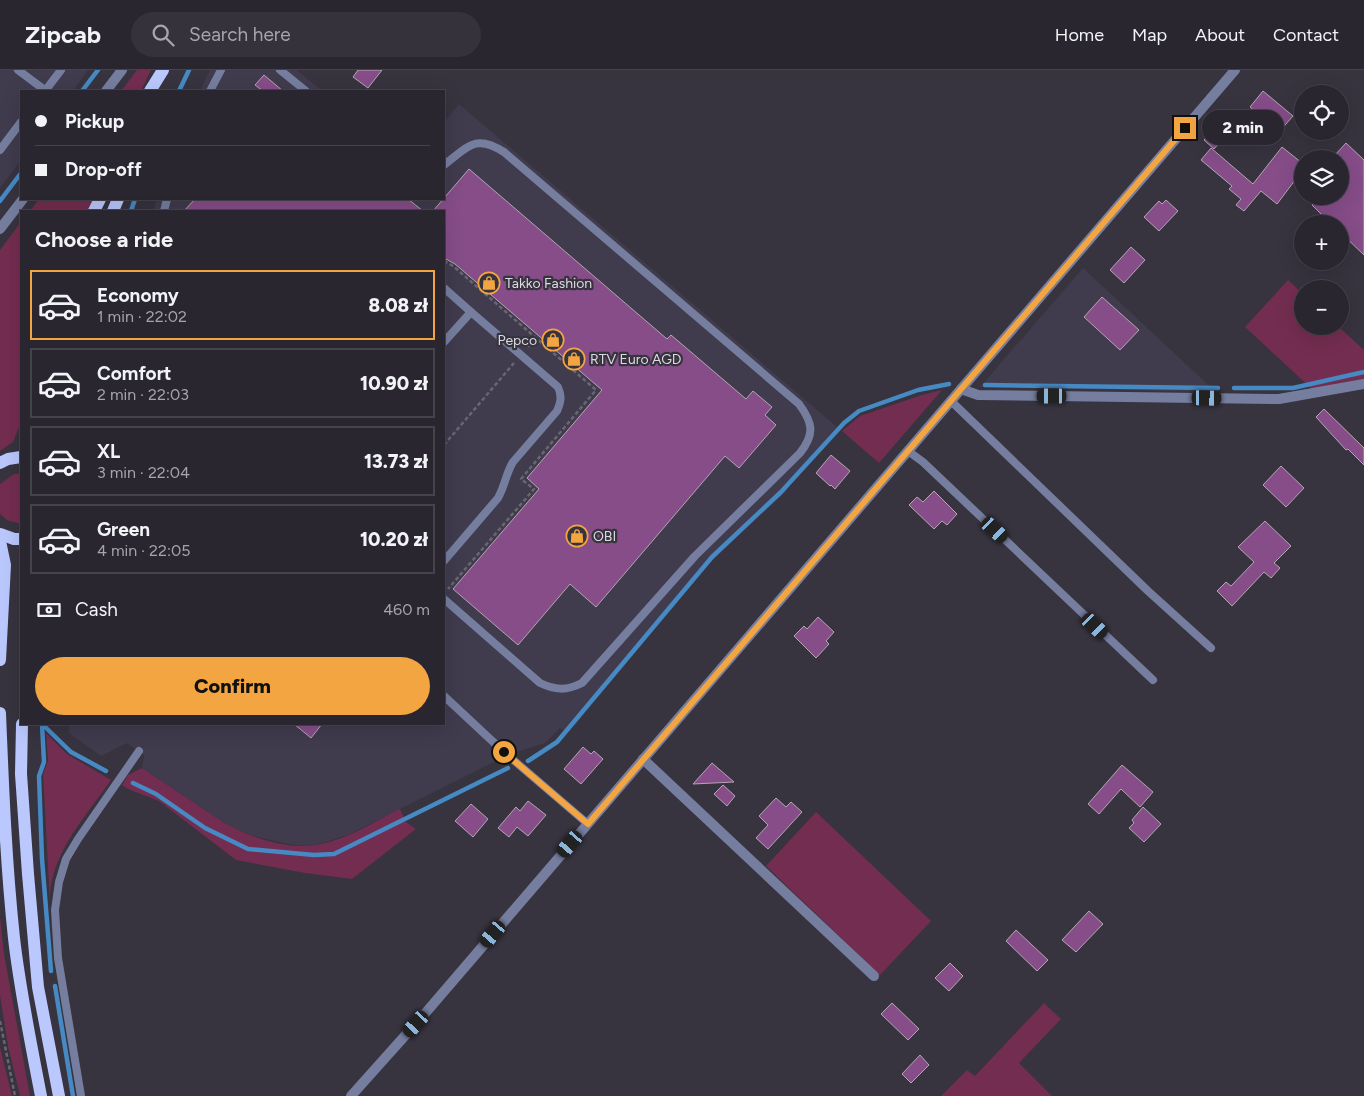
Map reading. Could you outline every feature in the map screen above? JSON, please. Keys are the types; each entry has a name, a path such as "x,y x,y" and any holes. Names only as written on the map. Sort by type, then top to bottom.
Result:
{"main road":[{"path":"151,90 164,70"},
{"path":"159,90 164,70"},
{"path":"10,460 20,446"},
{"path":"0,534 20,539"},
{"path":"0,541 5,565 0,660"},
{"path":"0,713 4,818 14,939 41,1096"},
{"path":"22,725 21,774 38,987 59,1096"}],"street":[{"path":"107,90 122,70"},
{"path":"351,1096 428,1010 1235,70"},
{"path":"0,229 23,200"},
{"path":"961,389 978,396 1279,399 1364,384"},
{"path":"643,759 874,976"}],"lane":[{"path":"18,70 44,90"},
{"path":"46,90 61,70"},
{"path":"211,90 221,70"},
{"path":"280,70 305,90"},
{"path":"0,150 20,123"},
{"path":"445,165 462,149 472,145 484,143 504,152 799,404 809,420 811,435 800,454 695,556 582,683 573,688 561,690 550,688 540,683 445,600"},
{"path":"445,289 558,387 561,394 561,403 558,411 513,462 508,470 503,489 498,498 445,560"},
{"path":"445,341 471,312"},
{"path":"950,401 1148,591 1211,648"},
{"path":"908,450 923,462 1153,680"},
{"path":"445,697 504,752 588,824"},
{"path":"81,1096 58,958 55,910 59,882 66,858 138,751"}],"path":[{"path":"445,262 453,266 596,390 521,479 534,490 445,593"},
{"path":"445,444 536,338"},
{"path":"0,1021 15,1096"}],"shaded area":[{"path":"0,70 88,70 74,90 20,90 20,161 0,188"},
{"path":"137,70 151,70 141,90 122,90"},
{"path":"210,70 297,70 321,90 200,90"},
{"path":"459,104 837,427 784,486 788,490 716,557 683,592 565,732 560,728 545,743 517,752 510,746 494,762 350,834 330,841 301,846 253,836 236,830 142,768 144,755 127,743 101,756 69,733 69,725 445,725 445,210 153,210 157,200 445,200 445,121"},
{"path":"38,200 94,200 88,210 31,210"},
{"path":"20,223 20,424 13,442 0,451 0,250"},
{"path":"1083,268 1216,392 980,387"},
{"path":"1288,280 1294,286 1294,335 1348,335 1364,350 1364,379 1312,389 1245,327"},
{"path":"942,390 879,463 842,431 860,416"},
{"path":"14,474 20,474 20,524 7,520 0,514 0,484"},
{"path":"46,733 67,754 111,780 62,853 51,883 50,903 43,774 48,761"},
{"path":"142,768 232,827 255,837 280,844 304,846 337,840 400,809 406,822 416,829 352,879 305,873 236,860 159,801 122,785 128,775"},
{"path":"816,812 931,921 880,975 766,866"},
{"path":"0,917 4,954 30,1096 20,1096 8,1046 0,995"},
{"path":"1044,1003 1061,1019 1019,1063 1052,1096 941,1096 967,1070 975,1076"},
{"path":"0,1047 12,1096 0,1096"}],"building":[{"path":"358,70 382,70 368,88 353,77"},
{"path":"264,75 282,90 262,90 255,85"},
{"path":"1263,91 1293,116 1279,132 1250,107"},
{"path":"1224,117 1234,126 1214,149 1204,140"},
{"path":"1346,143 1364,160 1364,255 1349,241 1349,215 1322,215 1312,205 1349,205 1349,150 1340,150"},
{"path":"1282,147 1294,157 1294,182 1277,204 1261,191 1244,211 1236,205 1241,199 1229,189 1232,186 1201,160 1211,148 1253,184"},
{"name":"OBI","path":"469,169 667,339 671,335 746,399 753,391 772,407 765,415 776,425 739,468 725,456 596,607 570,584 518,645 453,589 539,489 527,478 602,390 455,264 445,259 445,210 434,210 442,200 445,200 445,197"},
{"path":"194,200 409,200 422,210 185,210"},
{"path":"1166,200 1178,211 1159,231 1144,217 1159,201 1162,204"},
{"path":"1131,247 1145,260 1124,283 1110,270"},
{"path":"1102,297 1139,330 1120,350 1084,317"},
{"path":"1324,409 1364,448 1364,465 1348,449 1346,450 1316,417"},
{"path":"831,455 850,471 835,489 816,473"},
{"path":"1281,466 1304,488 1286,507 1263,485"},
{"path":"934,491 957,514 947,525 942,521 934,529 909,505 917,497 923,502"},
{"path":"1265,521 1291,546 1274,563 1280,568 1271,578 1264,572 1232,606 1217,591 1226,582 1231,586 1254,562 1238,547"},
{"path":"818,617 834,632 826,641 829,644 816,658 794,636 804,626 807,629"},
{"path":"295,725 321,725 311,738"},
{"path":"583,747 591,754 594,751 603,759 581,784 564,769"},
{"path":"712,763 734,782 693,784"},
{"path":"1122,765 1153,792 1140,807 1121,789 1099,814 1088,804"},
{"path":"723,785 735,796 727,806 714,794"},
{"path":"776,798 786,807 791,802 802,812 768,849 756,838 768,825 759,816"},
{"path":"528,801 546,815 528,836 517,827 509,837 498,828 516,807 520,811"},
{"path":"471,804 488,819 473,837 455,821"},
{"path":"1143,807 1161,824 1144,842 1129,828 1134,823 1132,820"},
{"path":"1089,911 1103,924 1076,952 1062,940"},
{"path":"1016,930 1048,960 1037,971 1006,941"},
{"path":"950,963 963,976 949,991 935,978"},
{"path":"892,1003 919,1029 908,1040 881,1014"},
{"path":"920,1055 929,1065 911,1083 902,1074"}],"waterway":[{"path":"83,90 98,70"},
{"path":"179,90 189,70"},
{"path":"0,201 20,174"},
{"path":"131,210 135,200"},
{"path":"1234,388 1293,388 1364,372"},
{"path":"528,761 557,742 712,557 781,492 844,423 859,411 918,390 949,384"},
{"path":"985,385 1218,388"},
{"path":"42,725 44,762 39,776 42,859 51,971"},
{"path":"43,725 71,752 106,771"},
{"path":"133,783 156,794 205,828 248,849 314,855 334,854 508,768"},
{"path":"55,986 73,1096"}],"place":[{"name":"Takko Fashion","path":"489,283"},
{"name":"Pepco","path":"553,340"},
{"name":"RTV Euro AGD","path":"574,359"},
{"name":"OBI","path":"577,536"}],"route":[{"path":"504,752 588,824 1185,128"}]}
